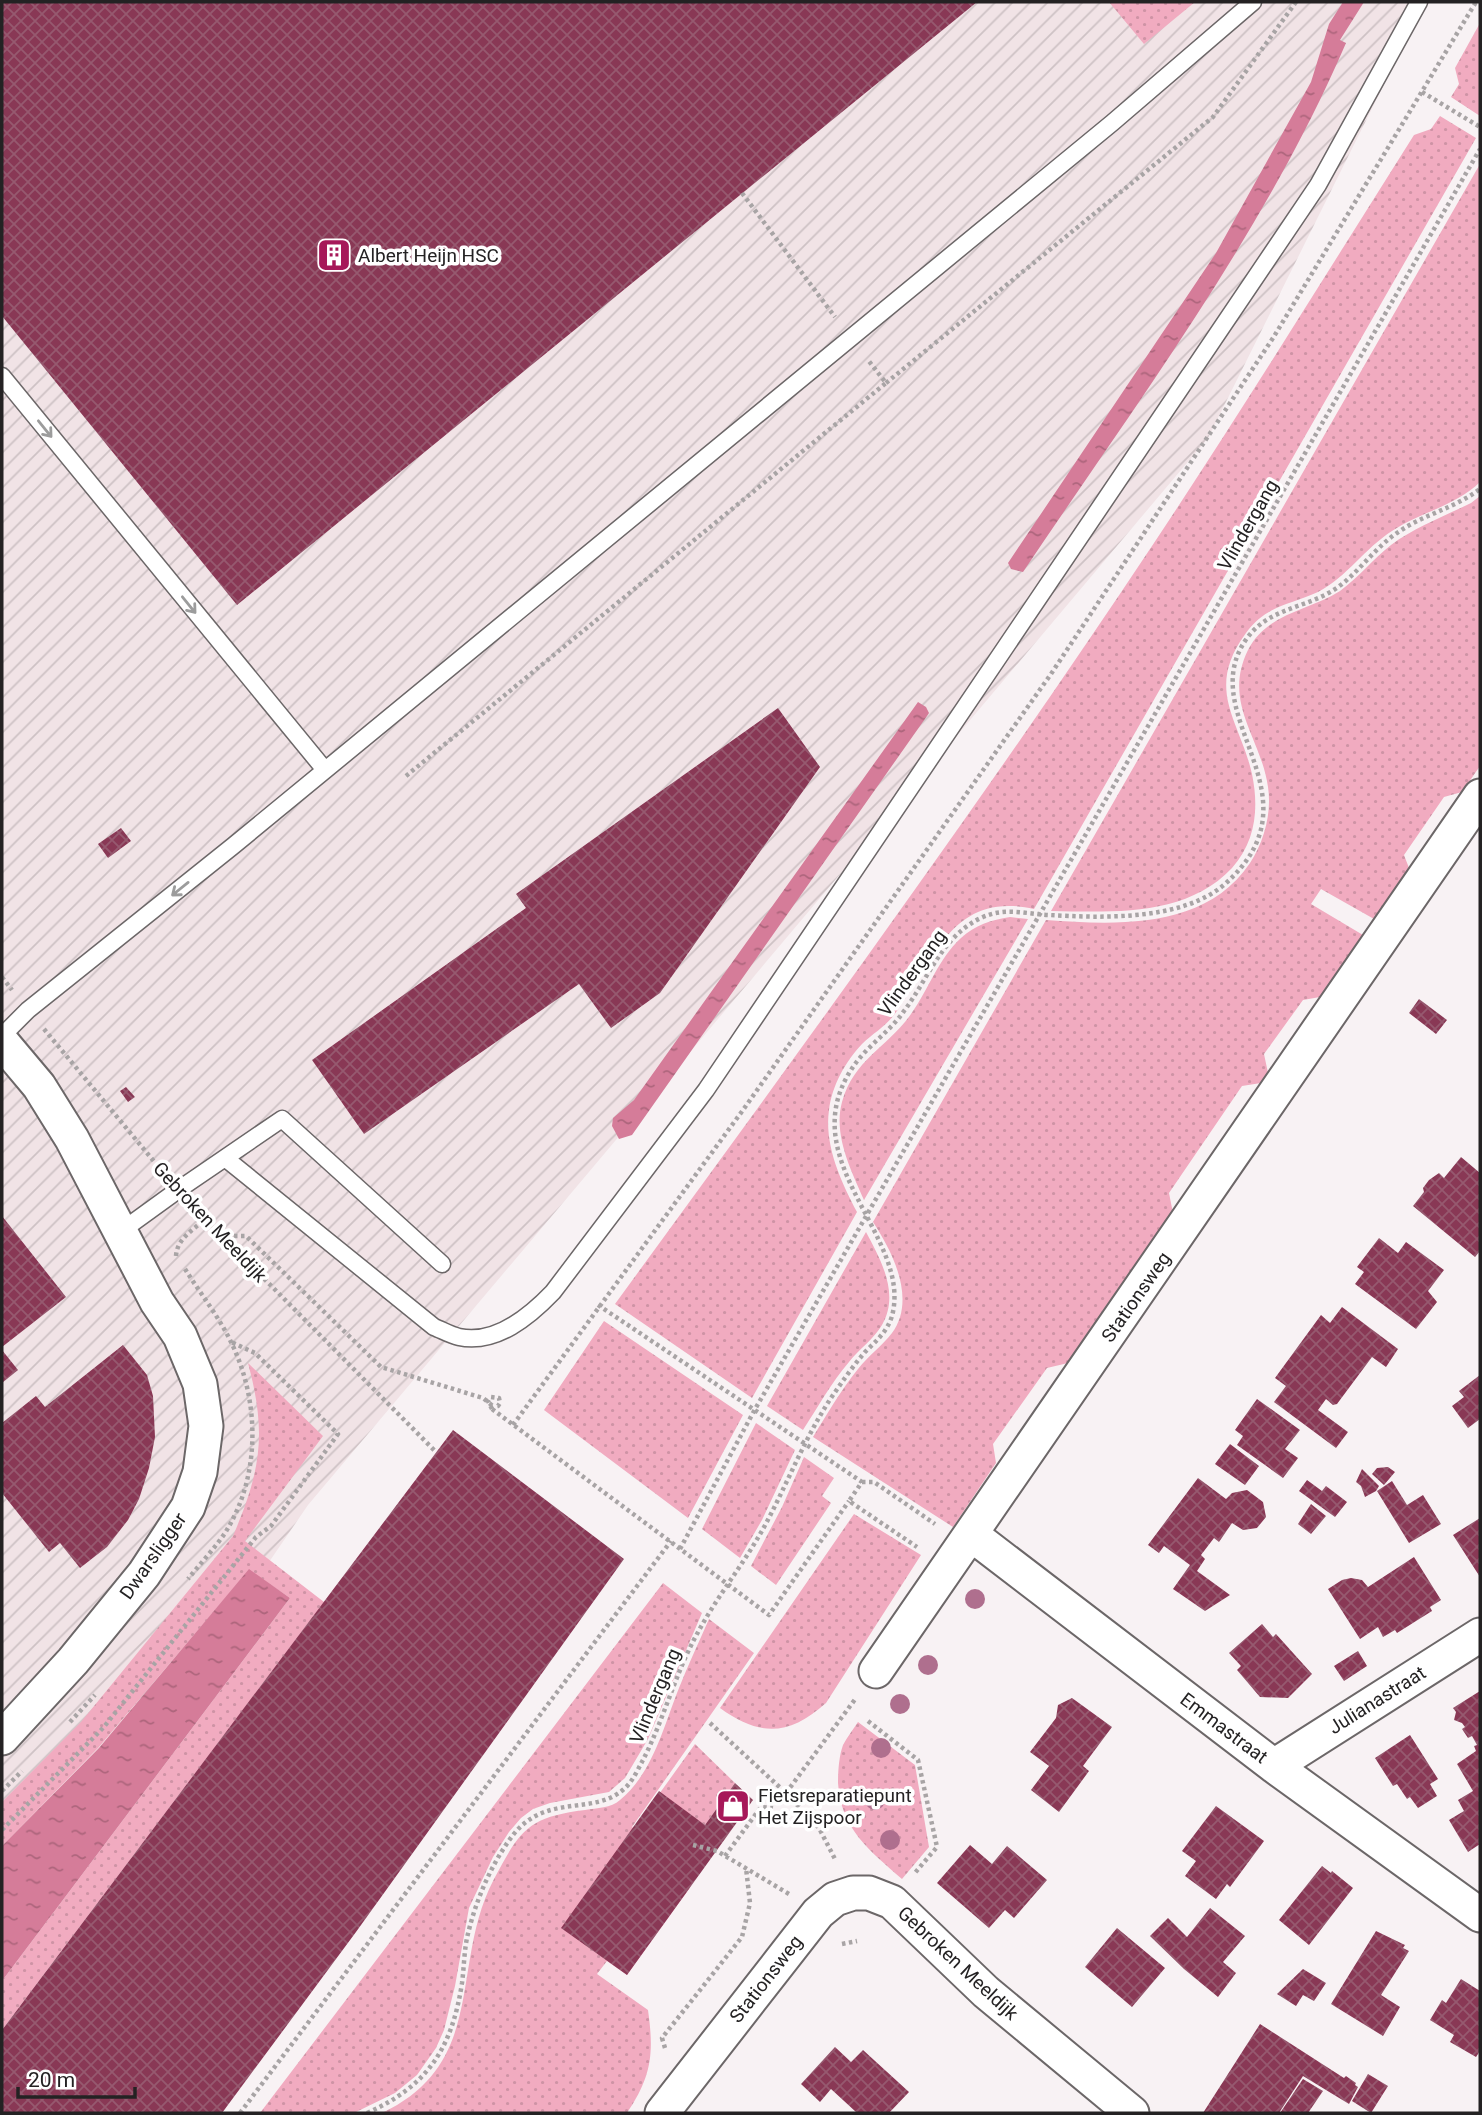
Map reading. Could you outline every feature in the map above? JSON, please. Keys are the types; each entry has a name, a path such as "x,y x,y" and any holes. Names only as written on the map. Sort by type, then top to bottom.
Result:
{"street":[{"name":"Stationsweg","path":"876,1671 1480,796"},
{"path":"2,1042 40,1086 66,1128 120,1232"},
{"name":"Dwarsligger","path":"2,1738 74,1661 144,1574 188,1507 200,1472 206,1426 200,1384 180,1336 157,1302 120,1232"},
{"name":"Emmastraat","path":"972,1535 1274,1766 1480,1915"},
{"name":"Julianastraat","path":"1274,1766 1480,1635"},
{"name":"Stationsweg","path":"662,2113 818,1913 835,1899 853,1893"},
{"name":"Gebroken Meeldijk","path":"853,1893 869,1893 892,1902 986,1992 1132,2113"}],"lane":[{"path":"2,1036 28,1010 325,771 1091,140 1253,2"},
{"path":"225,1158 434,1326 459,1337 488,1337 540,1305 553,1292 706,1090 1113,491 1318,185 1419,2"},
{"path":"2,376 325,771"},
{"path":"120,1232 282,1119 442,1264"}],"path":[{"path":"886,383 1213,117 1296,2"},
{"path":"513,1424 743,1110 1051,674 1273,338 1476,2"},
{"path":"1422,92 1480,127"},
{"name":"Vlindergang","path":"680,1549 754,1411 1480,149"},
{"name":"Vlindergang","path":"367,2113 400,2097 416,2085 440,2053 456,2011 464,1954 474,1910 485,1884 511,1838 527,1820 547,1810 610,1798 625,1788 636,1774 694,1639 766,1525 804,1443 850,1370 888,1327 893,1313 894,1290 889,1266 847,1180 836,1129 839,1095 847,1075 860,1057 905,1011 938,955 970,923 1002,911 1089,917 1160,912 1195,901 1226,883 1254,846 1263,813 1262,782 1240,722 1232,686 1243,644 1256,628 1273,616 1336,589 1397,533 1460,503 1480,489"},
{"name":"Gebroken Meeldijk","path":"2,977 219,1236 436,1452"},
{"path":"219,1236 246,1236 381,1367 483,1398 494,1407 500,1402 499,1398 491,1397 488,1401 489,1405 504,1418 769,1615 862,1482"},
{"path":"598,1305 862,1482 874,1482 927,1518"},
{"path":"2,1830 103,1728 256,1537 271,1526 338,1434 255,1353 231,1342"},
{"path":"849,1501 908,1541"},
{"path":"240,2113 671,1541"},
{"path":"786,1793 876,1671"},
{"path":"868,1721 918,1760 937,1847 909,1880"},
{"path":"710,1723 786,1793 819,1828 853,1893"},
{"path":"725,1856 761,1807 773,1808"},
{"path":"693,1845 717,1851 779,1887"},
{"path":"699,2066 669,2060 662,2038 742,1937 750,1903 746,1868"}],"shaded area":[{"path":"2,2 1425,2 1208,438 308,1505 107,1799 2,1903"},
{"path":"1109,2 1195,2 1144,44"},
{"path":"1480,23 1480,116 1451,97 1459,84 1455,68"},
{"path":"1440,116 1476,138 1034,909 1006,906 983,910 964,920 934,953 894,1015 862,1044 840,1075 829,1110 829,1136 840,1176 857,1212 752,1398 615,1304 1023,736 1187,493 1414,135 1431,129"},
{"path":"1480,164 1480,482 1460,497 1392,531 1328,586 1270,611 1246,633 1234,653 1226,688 1252,774 1255,812 1251,835 1232,868 1214,884 1193,896 1171,903 1123,911 1051,911"},
{"path":"1480,496 1480,766 1462,792 1444,797 1404,855 1409,868 1374,919 1321,889 1311,904 1363,935 1320,997 1303,1000 1264,1054 1268,1073 1261,1083 1242,1086 1169,1193 1173,1213 1068,1363 1047,1368 993,1444 996,1463 953,1527 813,1437 852,1377 892,1333 899,1320 902,1291 899,1276 888,1247 873,1222 1046,920 1130,922 1184,912 1209,901 1231,885 1250,863 1263,837 1269,807 1264,769 1246,720 1239,687 1241,669 1256,638 1277,620 1340,591 1384,550 1400,539"},
{"path":"1010,917 1028,919 864,1200 849,1165 840,1127 842,1102 847,1087 863,1064 911,1014 953,946 978,926"},
{"path":"866,1232 886,1277 889,1289 887,1313 879,1330 836,1378 803,1430 767,1406"},
{"path":"604,1321 743,1415 688,1518 544,1410"},
{"path":"248,1363 323,1436 245,1541 324,1602 2,2030 2,1981 290,1598 249,1570 98,1748 2,1846 2,1802 81,1722 233,1536 250,1491 258,1451 258,1411"},
{"path":"756,1423 795,1450 762,1520 740,1558 702,1529"},
{"path":"804,1457 834,1478 822,1496 831,1503 776,1585 751,1566"},
{"path":"854,1514 921,1555 826,1703 799,1722 774,1729 748,1724 720,1708"},
{"path":"663,1583 702,1613 648,1739 625,1778 609,1792 550,1803 533,1809 509,1832 493,1857 469,1908 444,2030 436,2048 417,2075 395,2093 354,2113 260,2113"},
{"path":"709,1619 754,1653 632,1827 634,1829 695,1744 735,1783 705,1825 700,1867 689,1889 627,1975 607,1961 597,1974 648,2010 651,2039 649,2064 642,2087 627,2113 382,2113 416,2092 438,2067 453,2039 481,1911 494,1879 511,1849 519,1837 538,1822 566,1813 612,1805 631,1789 656,1748 682,1679"},
{"path":"858,1722 915,1765 929,1847 902,1879 859,1837 851,1826 840,1799 838,1783 843,1745"}],"water":[{"path":"1343,2 1364,2 1340,40 1346,43 1314,113 1238,249 1154,380 1023,572 1011,569 1008,563 1216,253 1311,82 1329,24"},
{"path":"918,702 926,707 929,713 927,716 632,1135 619,1139 612,1126 613,1118 634,1100"},
{"path":"249,1569 290,1598 2,1981 2,1846 99,1748"}],"building":[{"name":"Albert Heijn HSC","path":"2,2 977,2 237,605 2,316"},
{"path":"778,708 820,767 660,993 611,1028 579,984 364,1134 312,1060 526,908 516,894"},
{"path":"121,828 131,841 108,858 98,844"},
{"path":"1419,999 1447,1020 1436,1034 1409,1013"},
{"path":"126,1087 135,1097 128,1102 120,1091"},
{"path":"1461,1157 1480,1173 1480,1251 1475,1257 1413,1206 1429,1180 1439,1173 1444,1178"},
{"path":"2,1216 66,1297 2,1347"},
{"path":"1379,1238 1398,1253 1406,1242 1444,1270 1428,1291 1437,1302 1416,1329 1355,1284 1364,1272 1357,1267"},
{"path":"1342,1307 1398,1349 1386,1367 1372,1357 1337,1404 1333,1405 1326,1399 1318,1410 1348,1432 1336,1448 1274,1402 1286,1386 1275,1378 1321,1315 1330,1323"},
{"path":"123,1345 147,1375 153,1396 155,1437 139,1499 128,1520 107,1547 80,1568 60,1543 49,1552 2,1493 2,1423 36,1396 45,1407"},
{"path":"2,1350 18,1370 2,1383"},
{"path":"1480,1375 1480,1419 1468,1428 1452,1406 1464,1397 1459,1391"},
{"path":"1257,1399 1300,1430 1285,1449 1298,1458 1283,1478 1237,1445 1243,1436 1235,1430"},
{"path":"453,1430 624,1559 356,1932 222,2113 2,2113 2,2030"},
{"path":"1230,1444 1259,1466 1245,1485 1215,1464"},
{"path":"1388,1467 1395,1472 1384,1485 1372,1474 1377,1468"},
{"path":"1362,1469 1379,1486 1365,1497 1361,1486 1356,1482"},
{"path":"1198,1478 1226,1499 1232,1493 1247,1490 1263,1502 1266,1517 1257,1528 1243,1530 1232,1523 1219,1542 1214,1538 1201,1555 1205,1559 1197,1571 1230,1595 1205,1611 1173,1589 1190,1565 1164,1546 1159,1553 1148,1545"},
{"path":"1307,1480 1322,1491 1326,1486 1347,1502 1335,1517 1299,1491"},
{"path":"1392,1481 1407,1505 1423,1495 1441,1524 1409,1543 1377,1491"},
{"path":"1311,1504 1326,1516 1311,1534 1298,1524"},
{"path":"1480,1518 1480,1577 1453,1535"},
{"path":"1414,1557 1441,1600 1430,1607 1432,1611 1397,1633 1395,1630 1383,1637 1378,1627 1360,1639 1328,1589 1351,1578 1362,1580 1368,1587"},
{"path":"1262,1624 1273,1637 1276,1634 1312,1674 1288,1698 1260,1697 1237,1670 1241,1666 1229,1653"},
{"path":"1358,1651 1367,1666 1344,1681 1334,1666"},
{"path":"1480,1691 1480,1844 1468,1852 1449,1820 1464,1811 1458,1800 1473,1791 1457,1764 1476,1751 1474,1746 1477,1745 1472,1736 1468,1738 1462,1729 1465,1727 1462,1723 1454,1720 1456,1712 1453,1708"},
{"path":"1072,1698 1112,1727 1083,1766 1089,1771 1059,1812 1031,1790 1049,1766 1030,1752 1056,1718 1058,1705"},
{"path":"1410,1735 1438,1779 1430,1784 1437,1796 1418,1808 1410,1797 1407,1799 1397,1784 1393,1786 1375,1758"},
{"path":"735,1783 753,1800 627,1975 561,1928 659,1791 705,1825"},
{"path":"1216,1806 1264,1841 1230,1887 1227,1884 1216,1899 1185,1876 1196,1861 1182,1851"},
{"path":"970,1845 992,1864 1007,1846 1047,1880 1014,1918 1005,1910 989,1928 937,1883"},
{"path":"1322,1866 1353,1888 1309,1945 1279,1920"},
{"path":"1210,1908 1245,1936 1223,1962 1236,1973 1218,1997 1150,1936 1168,1918 1187,1937"},
{"path":"1117,1928 1165,1968 1132,2007 1085,1967"},
{"path":"1376,1931 1405,1945 1403,1948 1409,1951 1381,1995 1400,2007 1383,2036 1331,2004"},
{"path":"1303,1969 1326,1983 1314,2001 1303,1995 1296,2006 1277,1994"},
{"path":"1461,1979 1480,1991 1480,2051 1476,2057 1450,2042 1454,2035 1430,2020 1442,2000 1446,2003"},
{"path":"1260,2024 1356,2083 1358,2087 1349,2104 1303,2076 1279,2113 1203,2113"},
{"path":"835,2047 851,2062 863,2050 909,2092 889,2113 855,2113 831,2089 820,2102 801,2084"},
{"path":"1368,2074 1388,2086 1371,2113 1352,2101"},
{"path":"1303,2079 1323,2091 1308,2113 1280,2113"}],"place":[{"name":"Albert Heijn HSC","path":"334,255"},
{"name":"Fietsreparatiepunt Het Zijspoor","path":"733,1806"}]}
